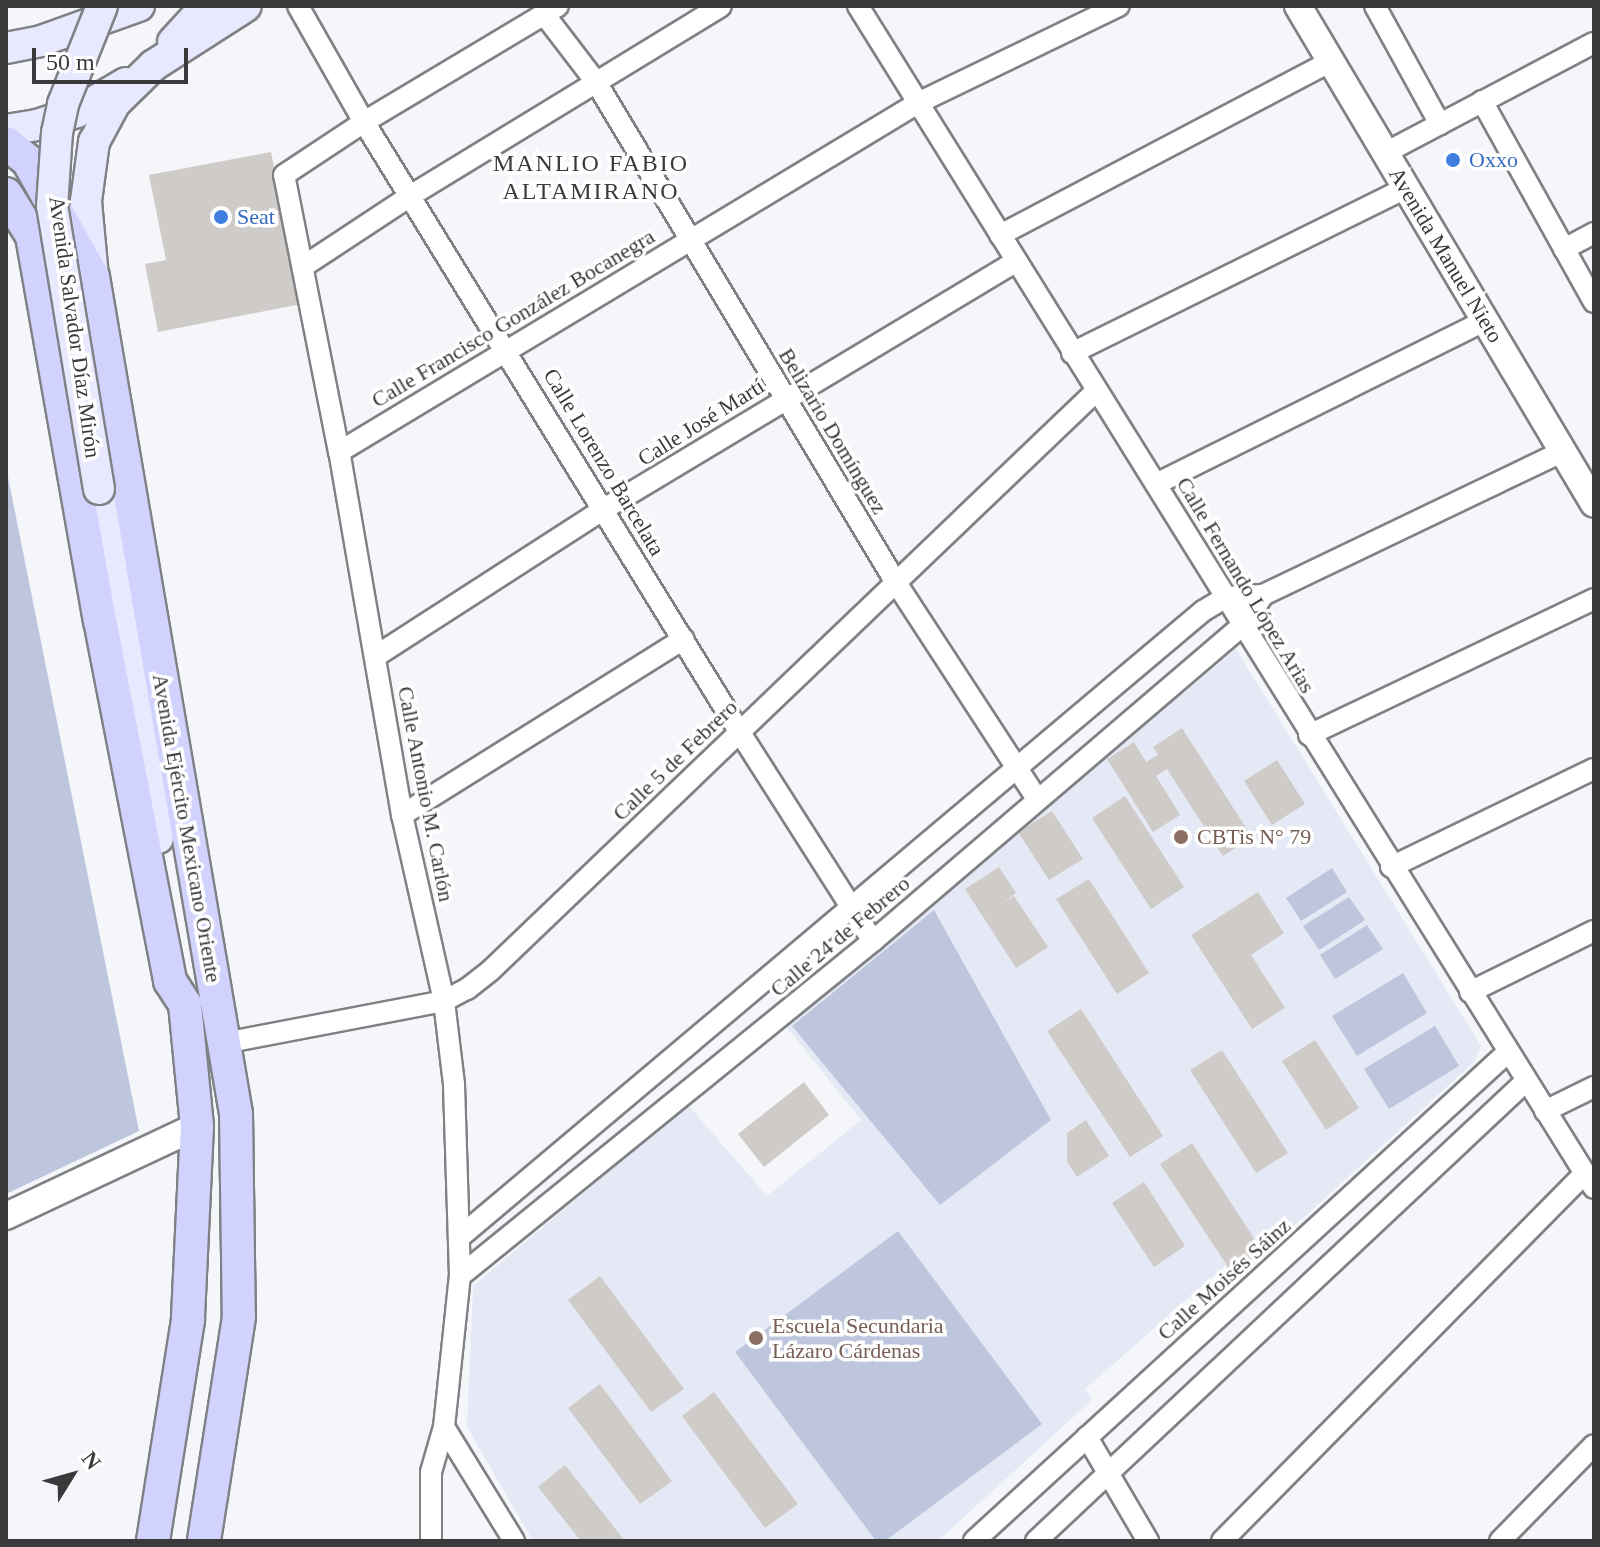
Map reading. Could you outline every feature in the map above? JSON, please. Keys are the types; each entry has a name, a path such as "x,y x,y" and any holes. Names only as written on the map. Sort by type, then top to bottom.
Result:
{"main road":[{"name":"Avenida Salvador Díaz Mirón","path":"99,489 52,206 57,133 63,104 102,6"},
{"path":"6,48 41,41 139,6"},
{"name":"Avenida Salvador Díaz Mirón","path":"93,277 86,201 94,142 115,103 206,6"},
{"name":"Avenida Salvador Díaz Mirón","path":"6,130 37,125 77,112 149,70 246,6"},
{"name":"Avenida Ejército Mexicano Oriente","path":"6,143 28,161 93,277 236,1114 239,1317 204,1541"},
{"name":"Avenida Ejército Mexicano Oriente","path":"6,194 32,236 100,620 170,981 185,1004"},
{"name":"Avenida Ejército Mexicano Oriente","path":"99,489 185,1004 197,1126 188,1320 153,1541"}],"street":[{"name":"Calle Lorenzo Barcelata","path":"298,6 364,122 849,908 873,941"},
{"path":"304,266 410,196 721,6"},
{"name":"Calle Fernando López Arias","path":"858,6 1525,1082 1590,1180"},
{"name":"Calle Francisco González Bocanegra","path":"339,452 918,103 1119,6"},
{"name":"Avenida Manuel Nieto","path":"1298,6 1594,504"},
{"path":"1375,6 1440,124"},
{"path":"364,122 551,10"},
{"name":"Belizario Domínguez","path":"551,10 895,581 1015,770 1037,799"},
{"path":"1385,153 1594,43"},
{"path":"1000,235 1331,61"},
{"path":"1482,101 1594,302"},
{"name":"Calle Antonio M. Carlón","path":"364,122 284,175 339,452 402,815 444,1001 454,1084 460,1276 444,1427 431,1472 431,1541"},
{"path":"1072,353 1406,188"},
{"path":"1564,249 1594,233"},
{"name":"Calle José Martí","path":"376,656 604,509 1016,261"},
{"path":"1156,484 1485,321"},
{"name":"Calle 5 de Febrero","path":"224,1043 444,1001 490,971 1096,391"},
{"path":"1226,597 1263,595 1563,451"},
{"name":"Calle 24 de Febrero","path":"460,1276 873,941 1243,625 1263,595"},
{"name":"Calle 24 de Febrero","path":"461,1236 1203,611 1226,597"},
{"path":"1309,735 1594,599"},
{"path":"402,815 684,639"},
{"path":"1391,867 1594,769"},
{"path":"1470,992 1594,931"},
{"name":"Calle Moisés Sáinz","path":"974,1541 1507,1053"},
{"path":"1036,1541 1525,1082"},
{"path":"1545,1111 1594,1087"},
{"path":"6,1216 197,1126"},
{"path":"1222,1541 1590,1180"},
{"path":"444,1427 514,1541"},
{"path":"1087,1437 1148,1541"},
{"path":"1500,1541 1594,1445"}],"shaded area":[{"path":"6,467 139,1131 6,1194"},
{"path":"1236,649 1481,1046 1475,1061 1236,1279 1225,1266 1085,1389 1093,1399 938,1541 533,1541 467,1427 473,1286 688,1105 767,1196 861,1120 785,1025"},
{"path":"1332,868 1347,892 1301,921 1286,898"},
{"path":"1349,897 1365,920 1319,950 1303,926"},
{"path":"934,910 1051,1120 940,1205 792,1026"},
{"path":"1367,925 1383,949 1335,979 1320,955"},
{"path":"1403,973 1427,1013 1357,1056 1332,1016"},
{"path":"1435,1026 1459,1066 1389,1109 1364,1069"},
{"path":"898,1231 1042,1424 885,1541 876,1541 735,1352"}],"building":[{"name":"Seat","path":"271,152 301,304 158,332 145,264 166,260 149,175"},
{"path":"1182,728 1252,837 1223,856 1167,769 1156,776 1180,815 1153,832 1107,759 1134,742 1146,762 1158,755 1153,747"},
{"path":"1277,760 1305,804 1272,825 1244,781"},
{"path":"1125,796 1184,887 1151,909 1092,818"},
{"path":"1052,811 1083,859 1049,880 1018,832"},
{"path":"999,867 1016,893 1003,902 1014,896 1048,947 1016,968 965,889"},
{"path":"1089,879 1149,973 1117,994 1056,899"},
{"path":"1258,892 1284,933 1251,955 1285,1008 1252,1029 1191,935"},
{"path":"1081,1009 1163,1136 1130,1157 1047,1031"},
{"path":"1315,1040 1359,1108 1326,1130 1282,1061"},
{"path":"1222,1050 1288,1153 1256,1173 1190,1070"},
{"path":"804,1082 829,1115 764,1167 738,1134"},
{"path":"1086,1120 1109,1156 1077,1177 1067,1162 1067,1133"},
{"path":"1192,1143 1263,1252 1232,1273 1160,1164"},
{"path":"1144,1182 1185,1246 1154,1267 1112,1203"},
{"path":"600,1276 684,1389 651,1412 568,1300"},
{"path":"600,1384 672,1481 640,1504 568,1408"},
{"path":"714,1392 798,1504 765,1528 682,1416"},
{"path":"565,1465 625,1541 581,1541 538,1487"}],"place":[{"name":"Oxxo","path":"1453,160"},
{"name":"Seat","path":"221,217"},
{"name":"CBTis N° 79","path":"1181,837"},
{"name":"Escuela Secundaria Lázaro Cárdenas","path":"756,1338"}],"district":[{"name":"MANLIO FABIO ALTAMIRANO","path":"591,178"}]}
